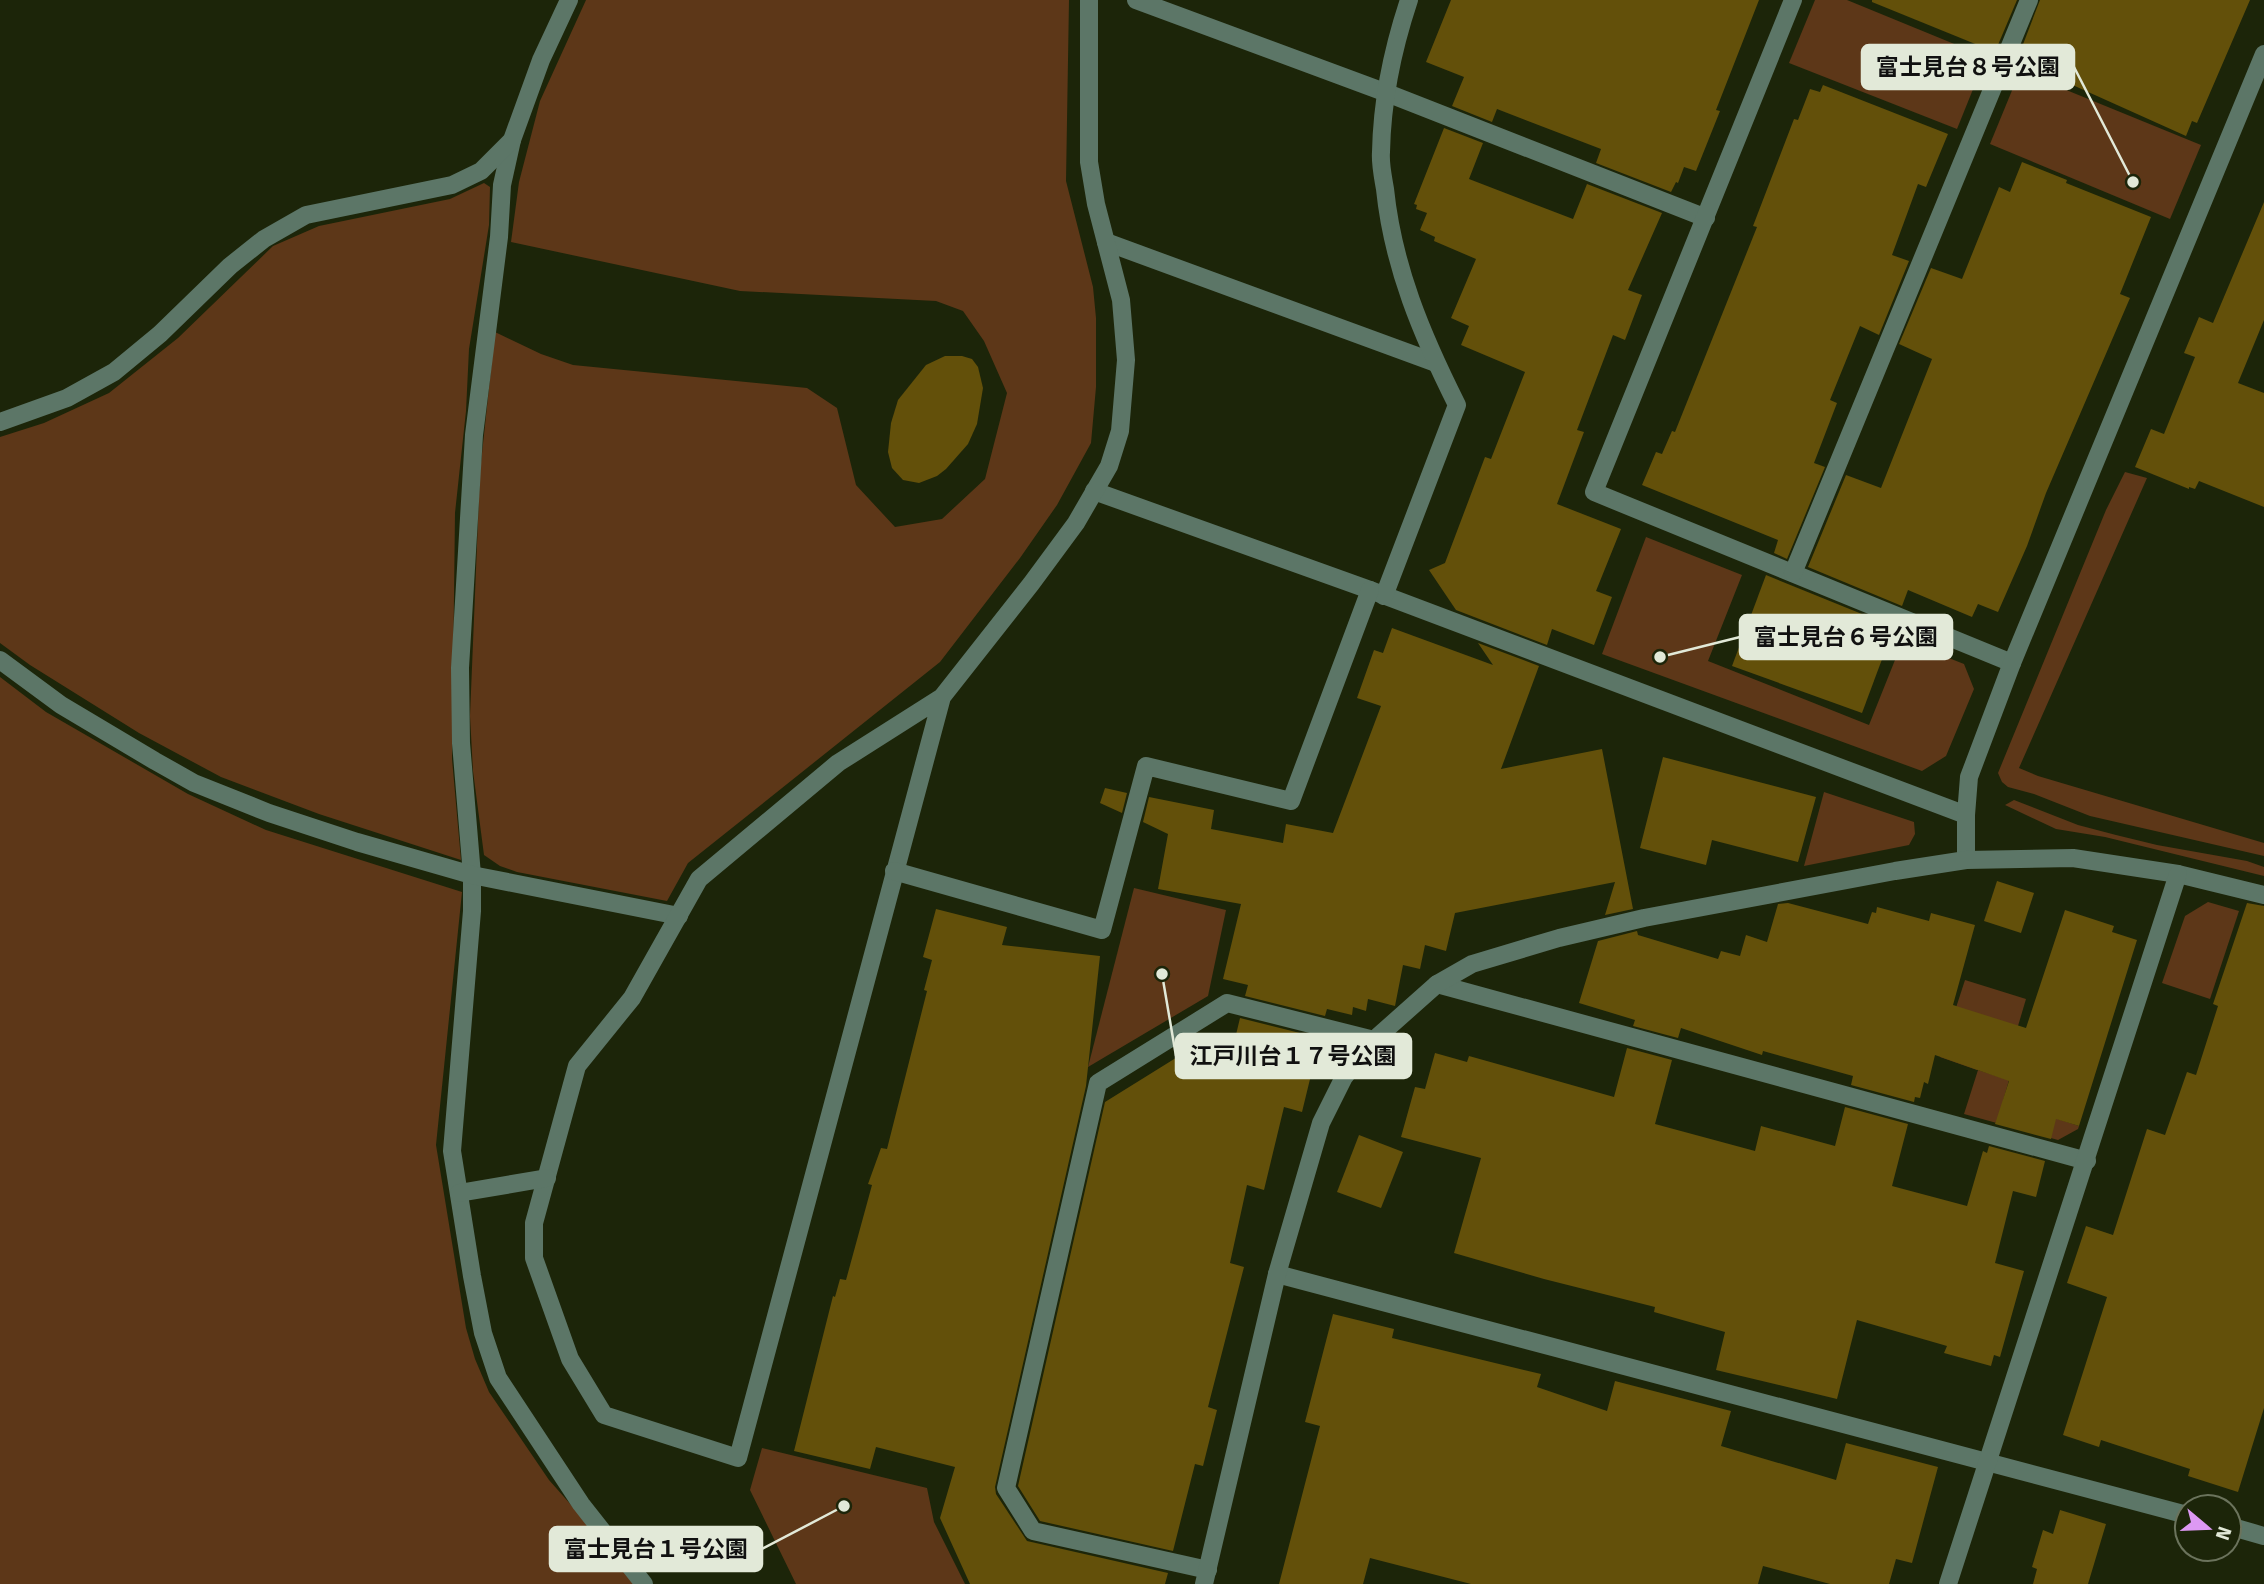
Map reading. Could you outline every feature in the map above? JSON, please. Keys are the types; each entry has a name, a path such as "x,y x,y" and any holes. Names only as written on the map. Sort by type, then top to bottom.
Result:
{"street":[{"path":"569,0 541,60 512,140 502,185 499,237 474,435 460,668 461,743 472,875 472,911 452,1150 481,1321 498,1378 581,1504 644,1584"},
{"path":"942,697 738,1458 604,1415 570,1359 534,1258 534,1223 577,1066 632,998 699,879 838,763 942,697 1076,523 1109,466 1120,431 1126,360 1121,300 1096,204 1090,162 1089,0"},
{"path":"1136,0 1387,93 1706,218"},
{"path":"894,871 1102,930 1146,766 1291,800 1457,405 1436,363 1399,267 1388,220 1381,153 1387,93 1398,35 1409,0"},
{"path":"1793,0 1594,492 2012,663"},
{"path":"1793,573 2029,0"},
{"path":"1966,860 1969,777 2012,663 2264,54"},
{"path":"0,422 66,398 114,372 160,334 230,266 264,239 306,215 452,186 481,172 512,140"},
{"path":"1106,242 1436,363"},
{"path":"1094,491 1377,593 1966,815"},
{"path":"0,660 61,705 194,783 281,817 472,875 679,916"},
{"path":"1374,1040 1227,1003 1098,1083 1006,1488 1033,1531 1206,1580 1277,1274 1309,1158 1331,1099 1344,1077 1374,1040 1437,984 1472,964 1583,932 1670,913 1966,860 2073,858 2178,874 2264,895"},
{"path":"1948,1584 2178,874"},
{"path":"1437,984 2087,1161"},
{"path":"459,1193 547,1178"},
{"path":"1277,1274 2173,1511"},
{"path":"2243,1530 2264,1536"}],"shaded area":[{"path":"586,0 1069,0 1066,181 1093,287 1096,318 1096,387 1091,443 1057,505 940,662 688,863 667,901 517,872 500,866 484,855 473,771 470,716 480,472 495,332 541,354 573,365 807,388 837,408 856,485 895,527 942,519 985,479 1007,393 984,341 963,311 936,301 740,291 511,242 519,182 540,101"},
{"path":"1815,0 1847,0 1986,57 1957,129 1789,63"},
{"path":"2020,71 2201,145 2170,219 1990,144"},
{"path":"484,183 490,187 489,225 469,349 466,411 455,513 452,759 461,860 319,814 221,777 139,733 30,665 0,643 0,437 44,423 109,393 178,338 273,246 319,226 450,199"},
{"path":"2125,472 2147,478 2019,768 2264,843 2264,856 2090,816 2008,787 1998,773 2106,510"},
{"path":"1646,537 1742,575 1708,661 1869,725 1903,640 1964,664 1974,689 1946,756 1922,771 1602,654"},
{"path":"0,677 46,712 188,794 266,830 462,892 436,1145 466,1328 489,1392 549,1480 641,1584 0,1584"},
{"path":"1824,792 1914,822 1915,834 1909,845 1804,866"},
{"path":"2014,800 2078,825 2116,835 2247,861 2264,867 2264,876 2105,837 2056,829 2005,805"},
{"path":"1134,888 1226,910 1208,996 1088,1067"},
{"path":"2208,902 2239,911 2210,999 2162,983 2185,916"},
{"path":"1965,980 2026,999 2018,1026 1977,1070 1940,1057"},
{"path":"1978,1070 2009,1080 2003,1101 2079,1126 2078,1129 2058,1140 1964,1114"},
{"path":"762,1448 927,1488 934,1522 965,1584 796,1584 750,1490"}],"building":[{"path":"1451,0 1759,0 1716,110 1720,111 1696,171 1684,167 1671,192 1596,163 1601,149 1497,109 1492,122 1452,106 1464,77 1426,62"},
{"path":"1872,0 2017,0 1995,52"},
{"path":"2040,0 2250,0 2197,123 2192,121 2186,136 2017,60"},
{"path":"1823,85 1948,134 1926,187 1918,184 1892,255 1909,261 1879,335 1860,326 1830,400 1837,403 1814,463 1825,467 1787,559 1774,553 1778,540 1642,485 1656,452 1662,454 1672,431 1675,432 1757,227 1753,226 1794,119 1798,120 1810,89 1820,92"},
{"path":"1444,128 1483,143 1469,179 1573,219 1587,184 1662,213 1628,290 1642,295 1625,340 1613,335 1577,430 1584,432 1557,504 1621,529 1596,591 1612,597 1594,645 1552,629 1547,645 1456,610 1429,570 1445,563 1485,457 1491,459 1525,372 1461,345 1469,326 1451,318 1476,259 1434,241 1435,237 1420,230 1427,213 1416,209 1417,205 1414,204"},
{"path":"2022,162 2151,217 2120,294 2130,298 1998,612 1978,604 1972,617 1908,590 1902,606 1808,567 1846,475 1881,488 1932,359 1899,344 1931,268 1962,279 1999,187 2010,192"},
{"path":"2264,202 2264,320 2238,383 2264,393 2264,507 2199,481 2195,489 2189,489 2135,467 2151,429 2164,434 2195,357 2184,353 2199,317 2213,323"},
{"path":"945,356 972,359 978,367 983,388 977,424 968,444 937,476 919,483 903,480 892,468 888,452 891,423 898,400 926,365"},
{"path":"1766,575 1894,627 1862,713 1732,666"},
{"path":"1392,628 1493,665 1478,643 1539,666 1501,769 1602,749 1633,909 1605,915 1615,882 1455,913 1446,951 1425,945 1420,969 1403,965 1395,1006 1368,999 1366,1011 1353,1007 1352,1015 1327,1009 1325,1016 1245,996 1248,985 1223,979 1241,904 1158,889 1168,834 1143,822 1149,797 1214,810 1211,829 1283,843 1286,824 1333,833 1381,706 1357,698 1374,650 1383,653"},
{"path":"1663,757 1816,797 1798,862 1712,840 1706,865 1640,848"},
{"path":"1105,788 1127,793 1122,813 1100,803"},
{"path":"1997,881 2034,893 2021,933 1984,921"},
{"path":"1788,903 1868,924 1877,907 1929,921 1931,913 1975,925 1953,1005 2026,1028 2065,910 2114,926 2112,932 2137,940 2079,1126 2056,1119 2051,1139 1995,1124 2009,1081 1935,1055 1928,1084 1924,1082 1920,1098 1915,1097 1914,1102 1851,1085 1853,1076 1763,1051 1762,1055 1681,1028 1678,1038 1633,1026 1635,1020 1579,1003 1598,941 1637,931 1638,935 1718,959 1721,951 1740,956 1746,935 1767,942 1778,904"},
{"path":"2247,903 2264,906 2264,1408 2238,1492 2188,1476 2190,1469 2101,1440 2099,1447 2063,1435 2107,1297 2067,1283 2086,1226 2113,1235 2147,1129 2165,1135 2187,1072 2196,1075 2218,1006 2213,1004"},
{"path":"936,909 1007,927 1002,945 1100,956 1086,1086 995,1487 996,1494 1027,1541 1168,1573 1165,1584 970,1584 940,1518 955,1467 876,1447 870,1469 794,1451 833,1296 835,1297 840,1279 846,1280 872,1185 868,1184 881,1148 887,1149 927,991 924,990 932,960 923,957"},
{"path":"1240,1018 1320,1038 1302,1112 1284,1107 1264,1190 1247,1185 1230,1263 1244,1267 1208,1407 1217,1410 1203,1466 1195,1464 1173,1551 1040,1521 1018,1486 1105,1102 1179,1056 1228,1068"},
{"path":"1627,1048 1672,1060 1655,1124 1755,1151 1761,1126 1835,1146 1845,1107 1908,1124 1892,1186 1967,1206 1983,1151 1987,1153 1989,1146 2045,1161 2036,1197 2013,1191 1995,1263 2024,1271 2000,1357 1994,1355 1991,1366 1944,1353 1947,1346 1857,1320 1837,1399 1716,1370 1725,1332 1654,1312 1655,1307 1454,1253 1481,1158 1401,1137 1415,1087 1425,1089 1435,1053 1467,1062 1469,1056 1614,1097"},
{"path":"1359,1135 1403,1152 1381,1208 1337,1192"},
{"path":"1333,1314 1394,1329 1392,1338 1541,1374 1537,1387 1607,1411 1615,1381 1731,1411 1721,1446 1836,1480 1846,1443 1938,1467 1912,1563 1896,1559 1889,1584 1830,1584 1763,1566 1758,1584 1471,1584 1370,1558 1363,1584 1279,1584 1320,1426 1305,1422"},
{"path":"2060,1510 2106,1524 2088,1584 2033,1584 2037,1569 2032,1567 2043,1530 2053,1534"}],"place":[{"name":"富士見台８号公園","path":"2133,182"},
{"name":"富士見台６号公園","path":"1660,657"},
{"name":"江戸川台１７号公園","path":"1162,974"},
{"name":"富士見台１号公園","path":"844,1506"}]}
